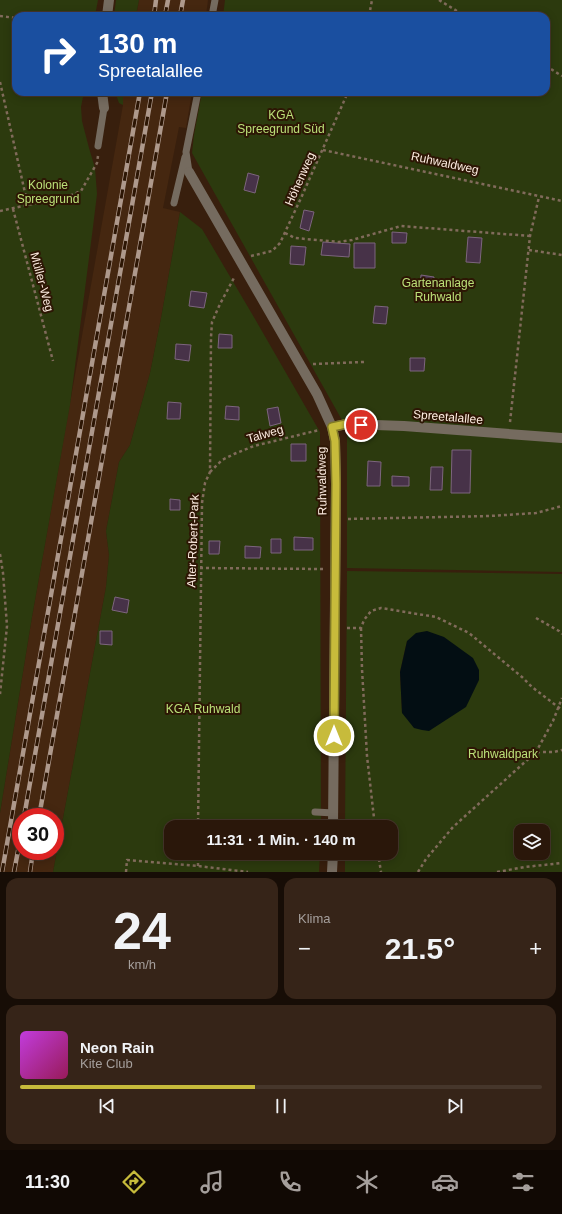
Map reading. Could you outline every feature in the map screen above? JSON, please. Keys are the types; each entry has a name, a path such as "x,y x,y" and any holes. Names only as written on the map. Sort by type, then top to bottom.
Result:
{"street":[{"path":"108,12 110,0"},
{"path":"102,96 104,108"},
{"name":"Ruhwaldweg","path":"189,172 318,394 332,427 335,441 336,519 334,820"},
{"name":"Spreetalallee","path":"332,427 346,424 404,426 562,438"},
{"path":"332,872 333,860"}],"lane":[{"path":"213,12 215,0"},
{"path":"174,203 197,96"},
{"path":"98,146 104,108"},
{"path":"186,152 189,172"},
{"path":"314,812 334,813"}],"path":[{"path":"369,12 372,0"},
{"path":"439,0 458,12"},
{"path":"0,16 12,18"},
{"path":"550,68 562,76"},
{"path":"0,82 28,206"},
{"name":"Höhenweg","path":"251,256 272,251 280,243 346,96"},
{"path":"0,211 69,196 81,191 97,163 98,146"},
{"name":"Ruhwaldweg","path":"323,150 562,201"},
{"path":"509,435 530,236 539,197"},
{"name":"Müller-Weg","path":"13,209 53,361"},
{"path":"285,233 294,238 339,242 352,240 401,226 530,236"},
{"path":"529,250 562,255"},
{"name":"Alter-Robert-Park","path":"198,820 200,568 202,503 205,483 210,472 212,322 242,263"},
{"path":"302,368 308,364 364,362"},
{"name":"Talweg","path":"210,472 222,460 254,446 332,427"},
{"path":"336,519 490,516 536,513 562,506"},
{"path":"0,554 7,626 0,694"},
{"path":"200,568 335,569"},
{"path":"374,820 366,734 361,628 364,620 371,611 381,608 436,617 469,633 532,687 562,710"},
{"path":"536,618 562,634"},
{"path":"334,628 361,628"},
{"path":"418,872 426,859 453,827 536,752 553,721 562,698"},
{"path":"536,752 554,752 562,750"},
{"path":"126,872 128,860 248,872"},
{"path":"198,860 198,866"},
{"path":"379,860 381,872"},
{"path":"497,872 562,863"}],"shaded area":[{"path":"139,0 208,0 206,12 137,12"},
{"path":"123,96 191,96 186,128 179,127 163,208 180,212 150,373 130,445 119,462 106,531 109,555 106,587 64,813 64,808 12,808 12,860 55,860 53,872 0,872 0,813 32,617 123,105"},
{"path":"427,631 444,637 473,658 479,670 479,680 466,707 429,731 414,728 402,713 400,672 407,641 416,633"}],"green space":[{"name":"Kolonie Spreegrund","path":"0,0 98,0 96,12 12,12 12,96 83,96 81,107 82,121 95,168 97,194 70,405 32,617 0,813"},
{"path":"116,0 139,0 137,12 114,12"},
{"path":"225,0 562,0 562,572 347,568 347,429 192,153 201,96 550,96 550,12 224,12"},
{"path":"116,96 123,96 123,105 119,103"},
{"name":"KGA Ruhwald","path":"180,212 202,229 320,432 321,820 164,820 164,860 320,860 319,872 53,872 55,860 64,860 64,813 106,587 109,555 106,531 119,462 130,445 150,373"},
{"name":"Ruhwaldpark","path":"347,571 562,574 562,872 345,872 345,860 398,860 398,820 345,820","holes":["407,641 402,713 400,672"]}],"building":[{"path":"248,173 259,176 255,193 244,190"},
{"path":"304,210 314,212 309,231 300,228"},
{"path":"392,232 407,233 406,243 392,243"},
{"path":"468,237 482,238 480,263 466,262"},
{"path":"323,242 350,244 349,257 321,255"},
{"path":"354,243 375,243 375,268 354,268"},
{"path":"291,246 306,247 304,265 290,264"},
{"path":"421,275 434,277 433,288 420,287"},
{"path":"191,291 207,293 204,308 189,306"},
{"path":"375,306 388,307 386,324 373,323"},
{"path":"219,334 232,335 232,348 218,348"},
{"path":"176,344 191,345 189,361 175,359"},
{"path":"410,358 425,358 424,371 410,371"},
{"path":"168,402 181,403 180,419 167,419"},
{"path":"226,406 239,407 239,420 225,419"},
{"path":"278,407 281,423 270,426 267,409"},
{"path":"291,444 306,444 306,461 291,461"},
{"path":"452,450 471,450 470,493 451,493"},
{"path":"368,461 381,462 380,486 367,486"},
{"path":"431,467 443,467 442,490 430,490"},
{"path":"392,476 409,477 409,486 392,486"},
{"path":"170,499 180,500 180,510 170,510"},
{"path":"294,537 313,538 313,550 294,550"},
{"path":"271,539 281,539 281,553 271,553"},
{"path":"209,541 220,541 219,554 209,554"},
{"path":"245,546 261,547 260,558 245,558"},
{"path":"115,597 129,600 127,613 112,610"},
{"path":"100,631 112,631 112,645 100,644"}],"railway":[{"path":"154,12 156,0"},
{"path":"166,12 168,0"},
{"path":"181,12 183,0"},
{"path":"2,872 139,96"},
{"path":"26,808 151,96"},
{"path":"41,808 166,96"},
{"path":"14,872 16,860"},
{"path":"30,872 32,860"}],"route":[{"path":"334,736 336,484 335,441 332,427 346,424 361,425"}],"park label":[{"name":"KGA Spreegrund Süd","path":"281,122"},
{"name":"Gartenanlage Ruhwald","path":"438,290"}]}
